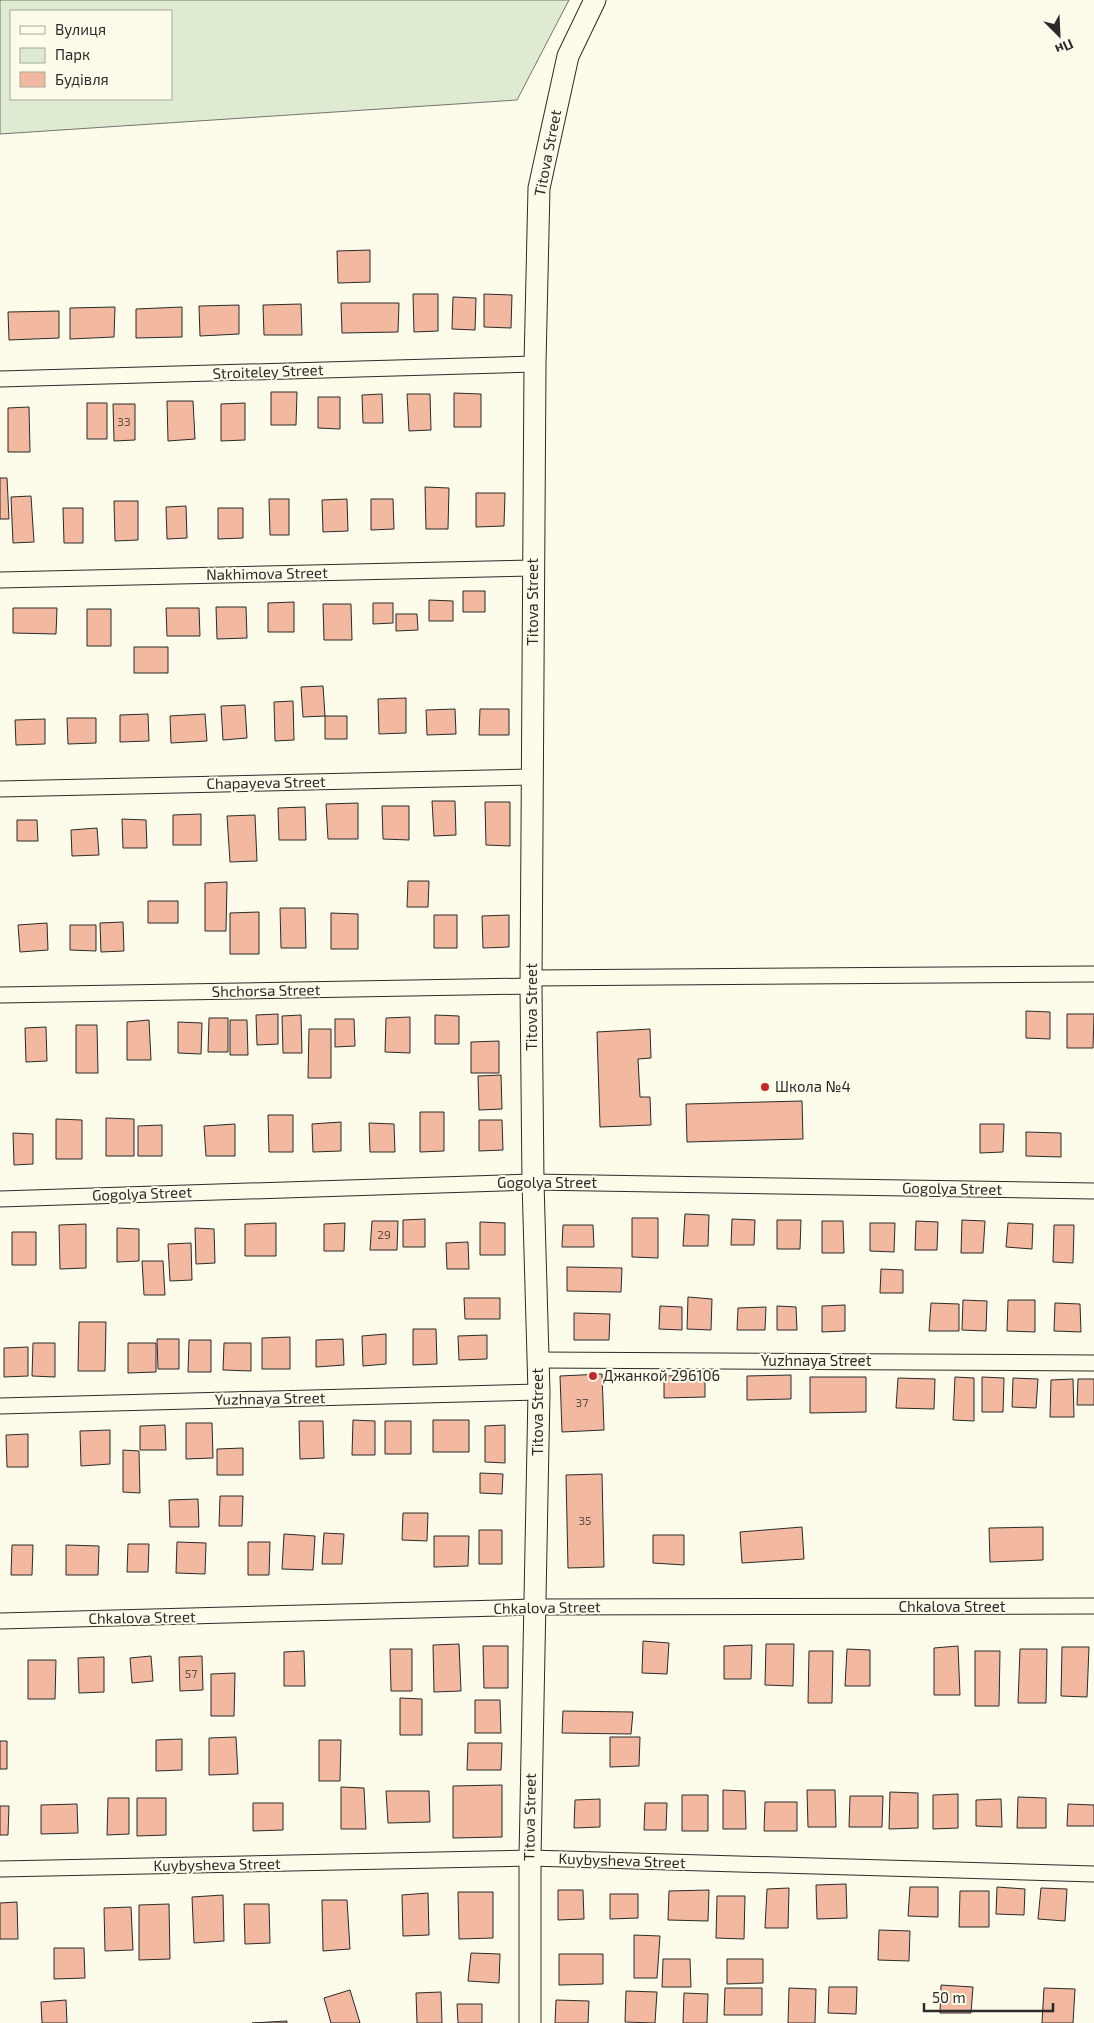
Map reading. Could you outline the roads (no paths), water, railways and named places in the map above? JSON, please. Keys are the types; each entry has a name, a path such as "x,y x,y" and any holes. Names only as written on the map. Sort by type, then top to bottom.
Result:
{"main road":[{"name":"Titova Street","path":"530,2023 530,1858 539,1392 533,1182 531,982 535,364 539,188 568,56 595,0"}],"street":[{"name":"Stroiteley Street","path":"0,379 535,364"},
{"name":"Nakhimova Street","path":"0,580 534,568"},
{"name":"Chapayeva Street","path":"0,789 532,777"},
{"name":"Shchorsa Street","path":"0,995 531,982 1094,974"},
{"name":"Gogolya Street","path":"0,1199 533,1182 1094,1191"},
{"name":"Yuzhnaya Street","path":"538,1360 1094,1363"},
{"name":"Yuzhnaya Street","path":"0,1406 539,1392"},
{"name":"Chkalova Street","path":"0,1621 534,1607 1094,1606"},
{"name":"Kuybysheva Street","path":"0,1869 530,1858 1094,1874"}],"place":[{"name":"Школа №4","path":"765,1087"},
{"name":"Джанкой 296106","path":"593,1376"}]}
